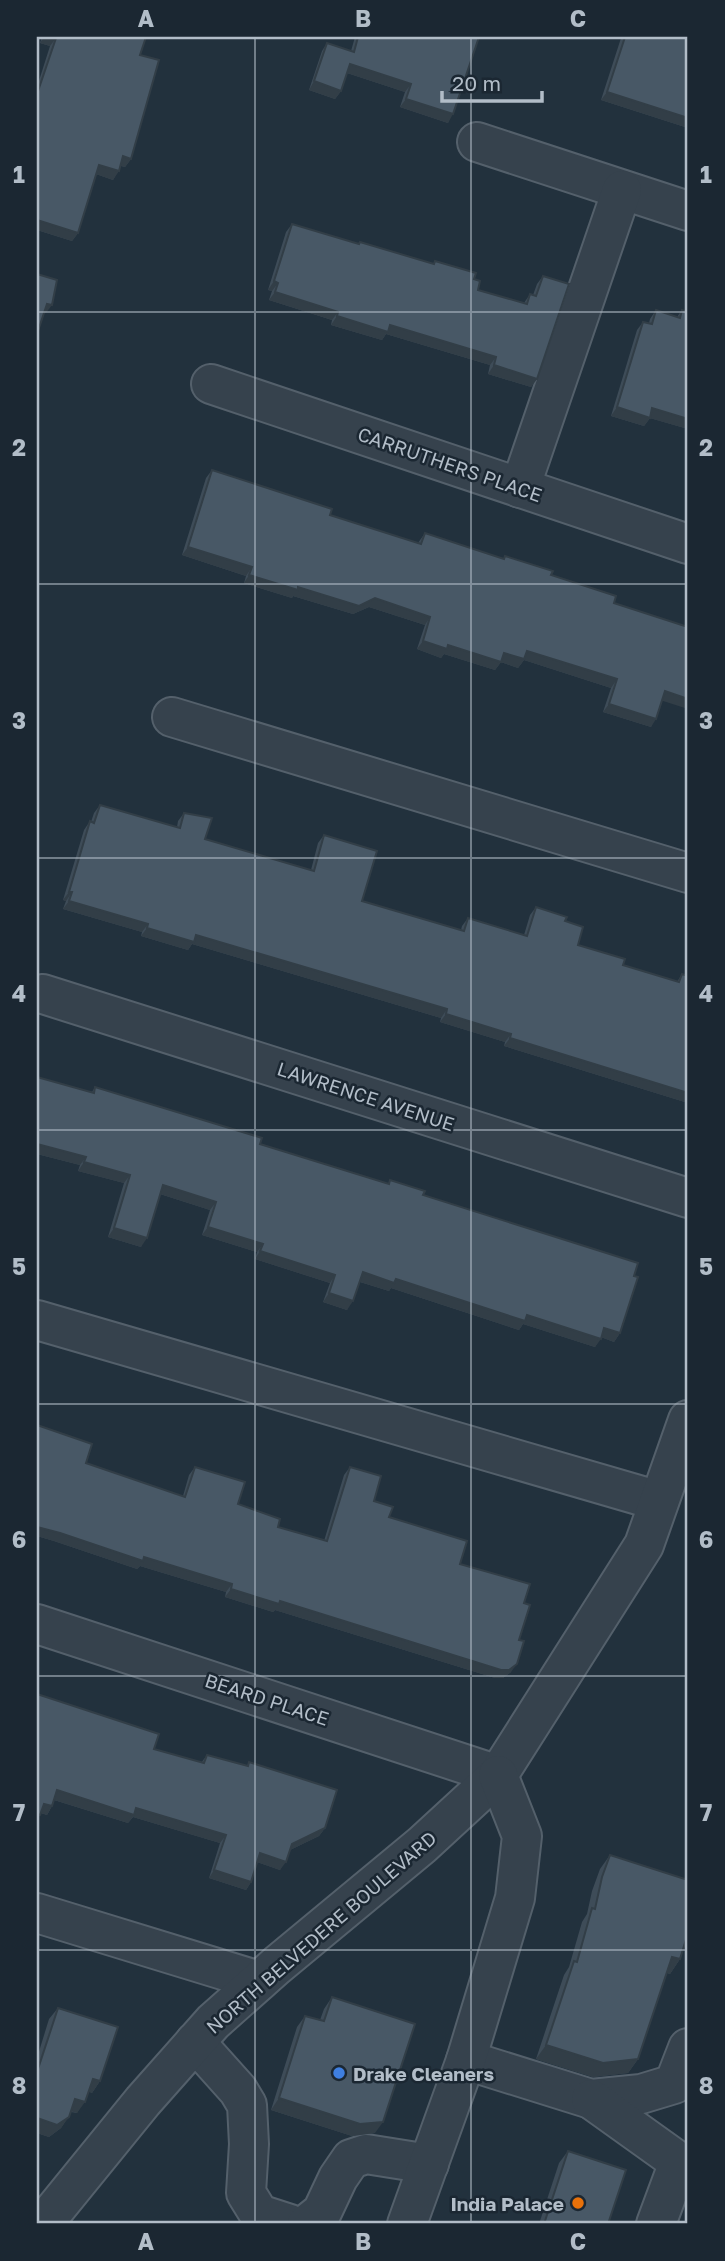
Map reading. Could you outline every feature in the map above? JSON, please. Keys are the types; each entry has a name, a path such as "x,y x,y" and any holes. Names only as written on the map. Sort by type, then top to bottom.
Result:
{"street":[{"path":"477,142 688,211"},
{"path":"520,488 622,190"},
{"name":"CARRUTHERS PLACE","path":"211,384 688,544"},
{"path":"172,717 688,873"},
{"name":"LAWRENCE AVENUE","path":"43,994 688,1198"},
{"path":"37,1320 659,1501"},
{"name":"NORTH BELVEDERE BOULEVARD","path":"43,2224 143,2101 213,2022 422,1845 498,1775 644,1545 688,1420"},
{"name":"BEARD PLACE","path":"37,1624 498,1775"},
{"path":"408,2224 466,2060 515,1898 522,1836 498,1775"},
{"path":"37,1913 259,1981"},
{"path":"195,2042 238,2090 247,2105 249,2144 246,2193 259,2214 290,2224"},
{"path":"591,2099 641,2094 674,2084 688,2048"},
{"path":"466,2060 591,2099 680,2162 656,2224"},
{"path":"307,2224 322,2212 338,2178 351,2159 366,2154 429,2164"}],"building":[{"path":"52,37 146,37 140,55 159,60 131,159 123,156 119,171 99,165 78,233 37,220 37,91 56,38"},
{"path":"358,37 479,37 453,114 406,99 411,84 350,64 341,91 314,81 327,43 354,52"},
{"path":"625,37 688,37 688,118 607,92"},
{"path":"292,224 434,264 435,261 476,273 474,279 480,281 478,290 527,304 530,294 536,296 543,276 569,284 537,379 494,365 496,357 390,325 388,332 337,316 338,312 275,292 278,283 274,281"},
{"path":"37,274 57,280 52,305 47,304 37,334"},
{"path":"656,310 680,318 682,310 688,312 688,419 652,408 650,418 617,407 643,322 652,324"},
{"path":"212,470 332,509 330,515 421,544 425,533 504,559 505,556 553,571 551,575 616,596 614,603 688,627 688,699 665,691 656,719 609,704 617,679 527,651 524,659 504,653 501,662 448,645 447,649 423,641 430,617 375,598 359,606 298,587 298,590 249,575 252,567 188,547"},
{"path":"100,805 180,828 184,813 212,818 205,839 314,871 324,835 377,851 362,901 464,931 468,918 527,936 536,907 567,917 565,921 583,927 578,945 625,959 623,965 679,982 682,974 688,976 688,1093 510,1038 511,1034 446,1014 447,1009 196,935 194,942 147,928 148,924 69,901 72,892 69,892 90,821 94,823"},
{"path":"37,1077 94,1093 95,1087 262,1138 260,1144 389,1184 390,1180 425,1191 423,1195 638,1263 634,1276 638,1277 620,1333 604,1328 601,1339 527,1315 525,1321 396,1279 394,1283 363,1272 353,1301 329,1293 335,1275 260,1251 263,1244 208,1227 216,1202 163,1185 147,1238 114,1228 130,1175 84,1162 86,1157 37,1144"},
{"path":"37,1425 92,1444 86,1463 185,1497 195,1467 245,1482 238,1504 280,1519 278,1527 327,1541 350,1467 381,1476 374,1501 393,1507 389,1517 467,1541 460,1564 530,1584 524,1603 530,1605 519,1640 524,1641 517,1664 509,1670 501,1670 280,1601 279,1604 231,1589 232,1584 144,1557 143,1561 37,1527"},
{"path":"37,1694 159,1734 154,1749 204,1763 207,1755 248,1766 249,1762 337,1790 325,1828 292,1844 286,1862 260,1853 251,1882 214,1870 226,1835 136,1808 134,1815 57,1790 52,1806 44,1804 40,1815 37,1814"},
{"path":"610,1855 688,1880 688,1933 680,1959 672,1957 638,2059 603,2063 546,2045 574,1961 577,1962 592,1908 595,1909"},
{"name":"Drake Cleaners","path":"332,1997 415,2024 383,2122 360,2124 279,2098 305,2016 324,2021"},
{"path":"58,2008 118,2027 100,2081 93,2079 85,2102 75,2099 69,2117 57,2125 37,2118 37,2072"},
{"name":"India Palace","path":"568,2151 626,2170 608,2224 544,2224"}],"place":[{"name":"Drake Cleaners","path":"339,2073"},
{"name":"India Palace","path":"578,2203"}]}
